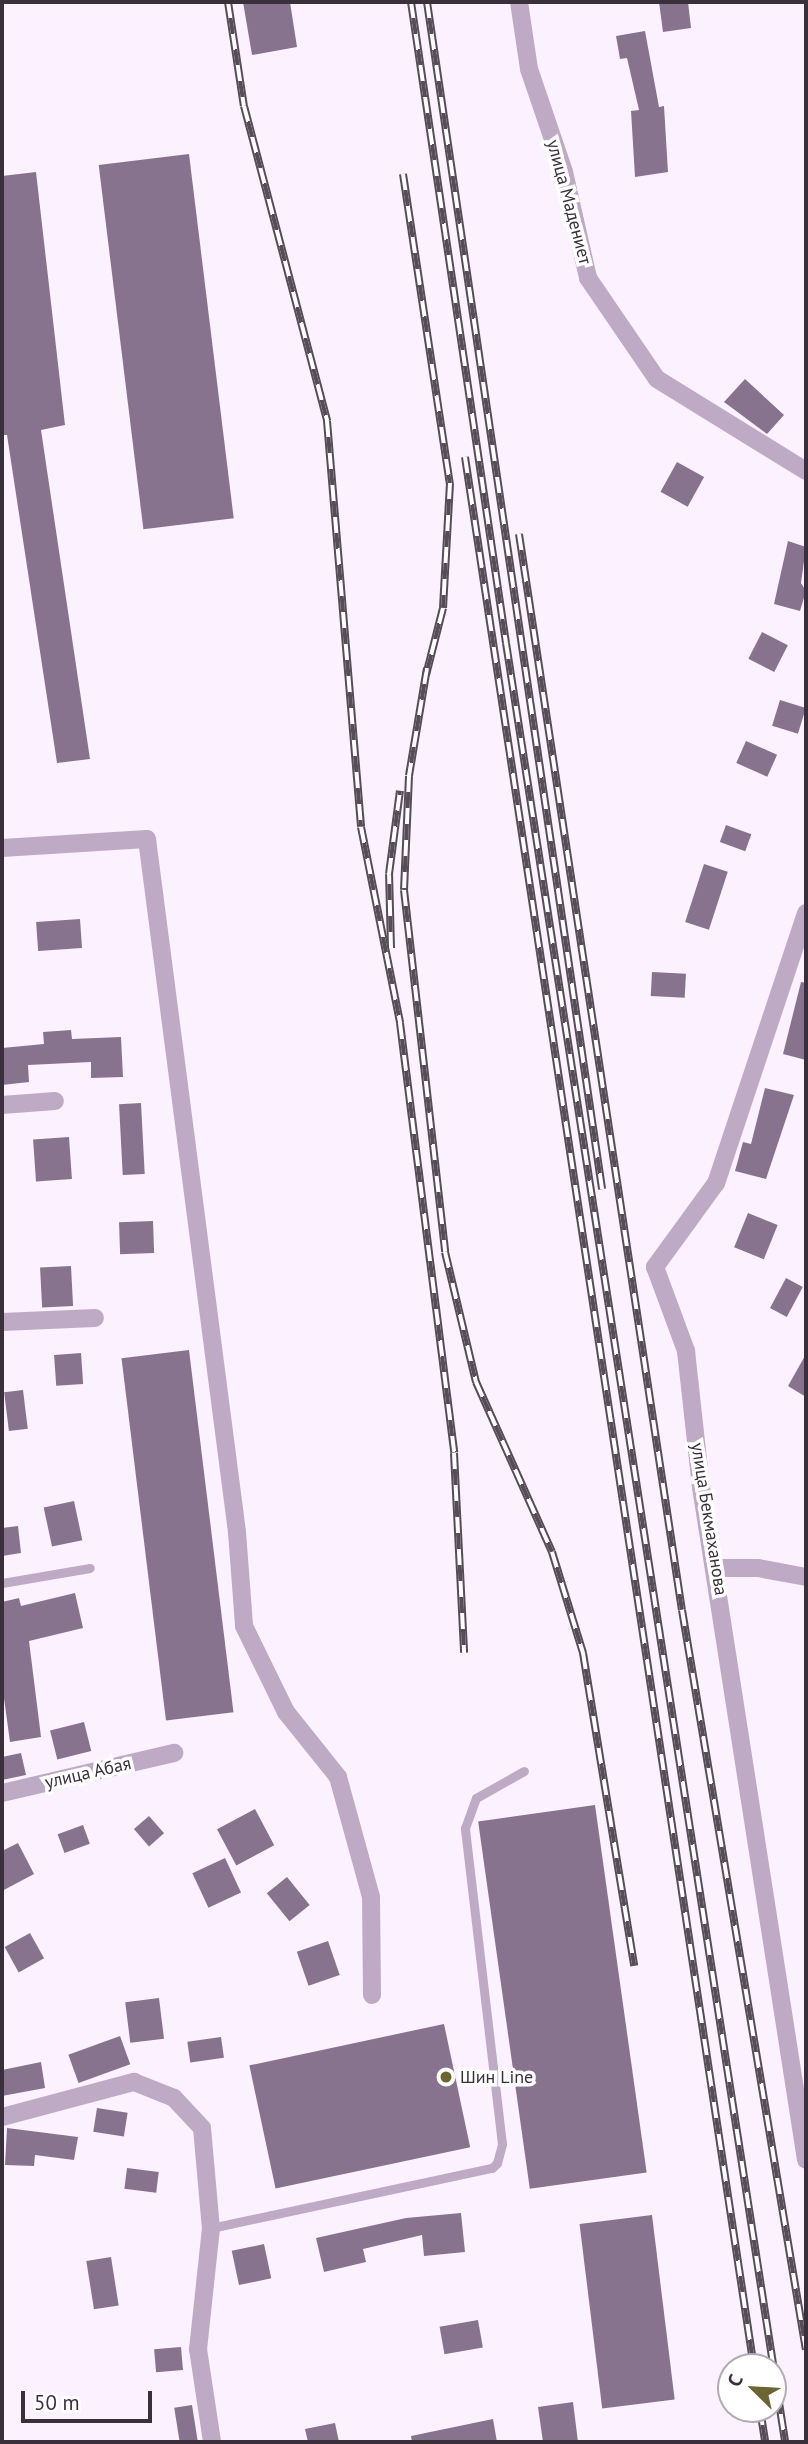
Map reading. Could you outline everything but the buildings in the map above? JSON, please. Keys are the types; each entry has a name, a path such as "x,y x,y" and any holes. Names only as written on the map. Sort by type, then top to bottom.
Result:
{"street":[{"name":"улица Мадениет","path":"519,2 529,69 564,172 588,278 657,379 806,471"},
{"path":"2,848 147,839 237,1532 244,1626 286,1712 338,1777 372,1897 372,1995"},
{"name":"улица Бекмаханова","path":"806,913 716,1183 655,1267 686,1351 716,1568 806,2160"},
{"path":"2,1105 55,1101"},
{"path":"2,1322 95,1318"},
{"path":"716,1568 758,1568 806,1577"},
{"name":"улица Абая","path":"2,1793 174,1753"},
{"path":"2,2117 134,2082 174,2098 202,2128 211,2228 198,2348 212,2442"}],"lane":[{"path":"2,1583 90,1568"},
{"path":"211,2228 492,2168 497,2163 502,2144 466,1828 476,1798 524,1771"}],"railway":[{"path":"228,2 244,106 327,421 361,827 400,1023 454,1453 464,1653"},
{"path":"411,2 506,643 785,2442"},
{"path":"427,2 602,1189"},
{"path":"403,174 450,483 443,608 426,675"},
{"path":"465,457 752,2353"},
{"path":"519,534 682,1610 806,2350"},
{"path":"427,668 409,776 404,890 445,1252 476,1382 552,1552 583,1653 634,1966"},
{"path":"391,948 389,874 400,791"},
{"path":"762,2423 765,2442"}],"place":[{"name":"Шин Line","path":"446,2077"}]}
